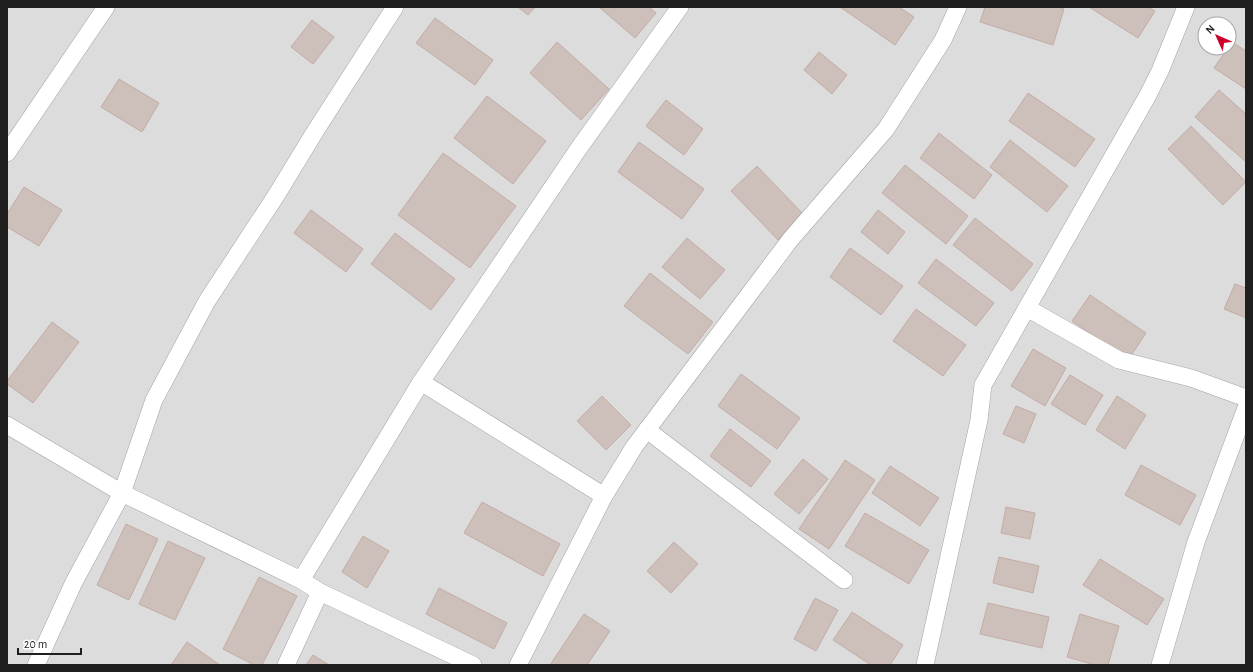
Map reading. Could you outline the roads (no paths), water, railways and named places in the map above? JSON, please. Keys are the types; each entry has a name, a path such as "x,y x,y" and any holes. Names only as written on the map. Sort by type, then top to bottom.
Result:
{"street":[{"path":"7,153 106,7"},
{"path":"36,665 74,582 122,493 154,400 207,301 278,194 316,130 394,7"},
{"path":"301,580 421,382 579,148 680,7"},
{"path":"518,665 604,496 634,448 790,240 886,129 943,40 958,7"},
{"path":"925,665 977,427 984,385 1148,95 1160,71 1186,7"},
{"path":"1027,308 1119,360 1191,378 1246,398"},
{"path":"421,382 604,496"},
{"path":"1160,665 1196,542 1246,408"},
{"path":"7,425 122,493 301,580 320,592 473,665"},
{"path":"647,430 844,580"},
{"path":"286,665 320,592"}]}
